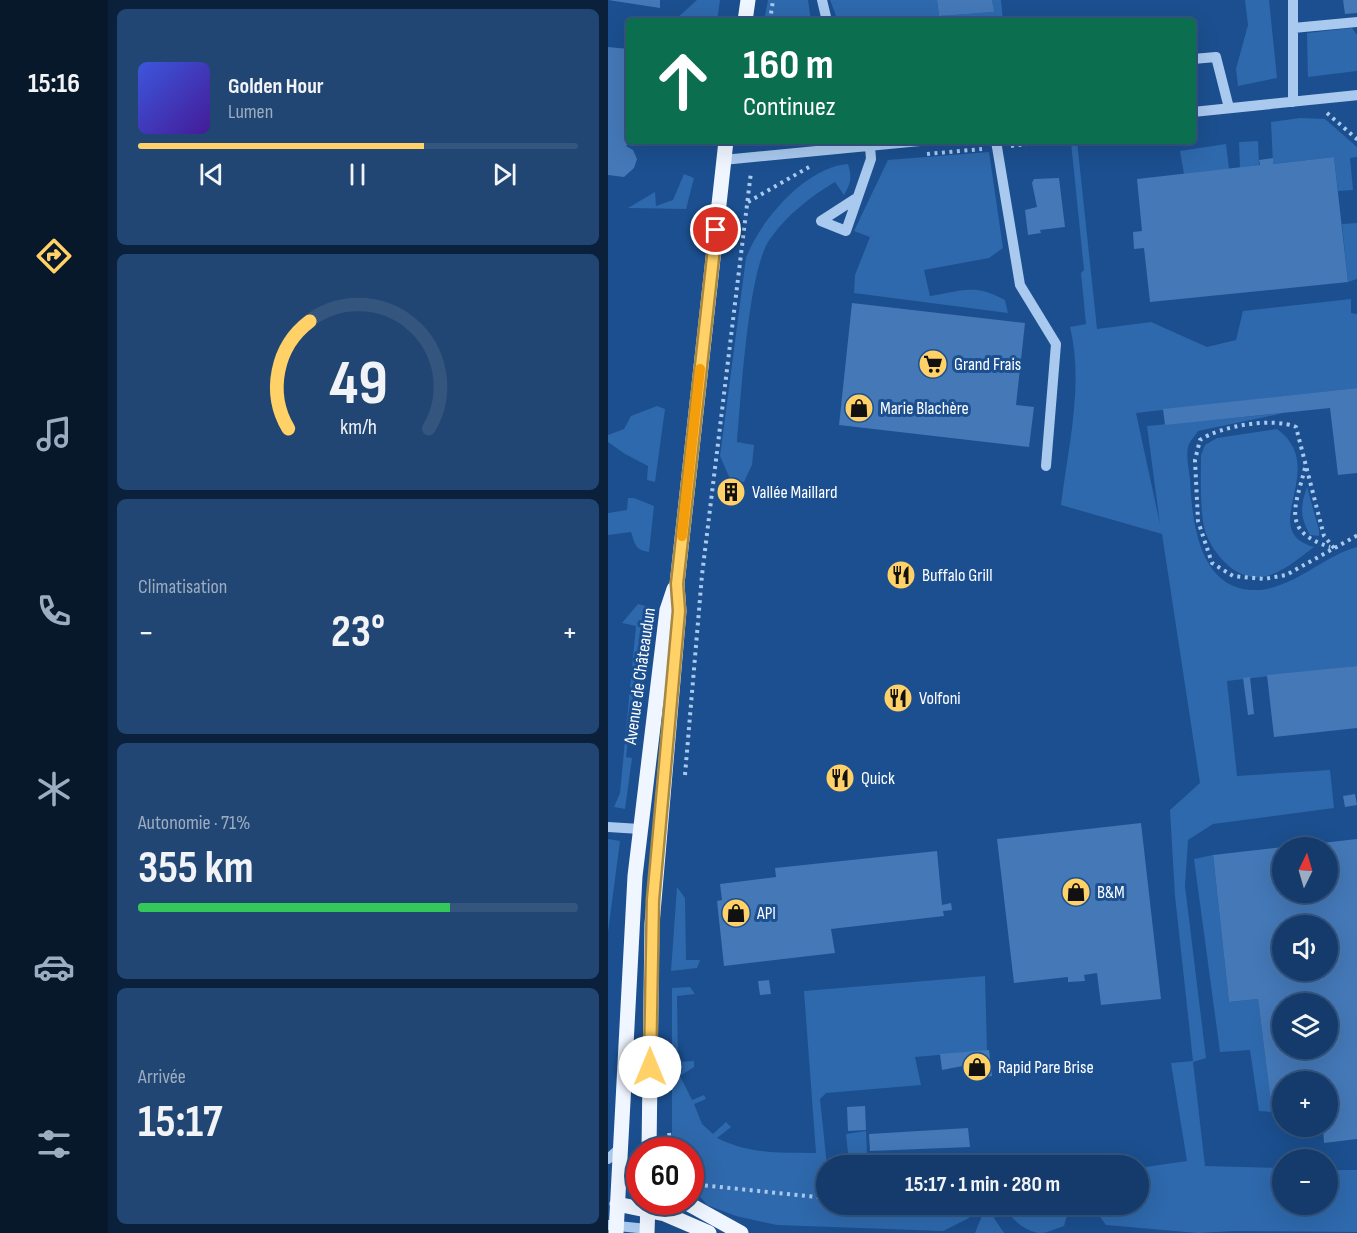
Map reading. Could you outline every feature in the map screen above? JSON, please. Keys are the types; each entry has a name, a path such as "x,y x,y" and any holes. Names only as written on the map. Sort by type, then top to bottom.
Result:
{"main road":[{"path":"745,18 748,0"},
{"path":"677,584 726,144"},
{"name":"Avenue de Châteaudun","path":"614,1228 614,1154 640,829 667,610 677,584"},
{"name":"Avenue de Châteaudun","path":"649,1137 652,924 679,611 677,584"},
{"path":"704,1213 741,1233"},
{"path":"647,1231 648,1215"},
{"path":"670,1215 709,1233"}],"street":[{"path":"822,0 826,18"},
{"path":"1292,0 1293,102"},
{"path":"1293,28 1358,22"},
{"path":"1196,59 1216,57 1229,108"},
{"path":"1196,112 1358,95"},
{"path":"723,160 881,144"},
{"path":"996,144 1020,285 1056,345 1046,466"},
{"path":"855,199 870,159 870,146"},
{"path":"608,827 640,829"},
{"path":"614,1228 647,1231"}],"path":[{"path":"770,18 773,0"},
{"path":"684,781 702,575 748,202 809,167"},
{"path":"1334,548 1324,536 1296,427 1287,423 1274,422 1212,431 1200,440 1196,449 1198,521 1212,563 1233,576 1265,579 1286,575 1358,535"},
{"path":"1306,465 1295,509 1298,528 1309,540 1334,548"},
{"path":"668,1125 669,1137"},
{"path":"704,1185 816,1197"}],"shaded area":[{"path":"697,0 720,0 717,18 677,18"},
{"path":"768,0 808,0 811,18 765,18"},
{"path":"830,0 937,0 939,16 993,12 992,0 1001,0 1003,18 850,17 837,18"},
{"path":"1245,0 1269,0 1277,78 1238,86 1236,69 1248,25"},
{"path":"1352,28 1357,35 1357,71 1308,77 1307,33"},
{"path":"1300,118 1325,119 1357,147 1357,157 1350,158 1353,190 1338,191 1334,157 1273,164 1271,122"},
{"path":"1258,141 1259,165 1240,168 1239,142"},
{"path":"1071,144 1077,144 1097,329 1151,322 1207,347 1236,340 1243,311 1351,299 1351,313 1357,314 1357,388 1136,413 1160,524 1147,426 1284,413 1198,431 1189,445 1188,463 1197,533 1202,551 1222,579 1237,587 1256,590 1270,588 1295,578 1344,551 1357,547 1357,666 1227,681 1237,776 1330,770 1334,808 1213,824 1188,840 1185,886 1206,1058 1193,1062 1205,1166 1272,1168 1272,1215 1338,1215 1338,1170 1357,1170 1357,1232 1198,1233 1106,1225 1099,1215 1149,1215 1149,1167 1187,1161 1171,1063 1193,1061 1175,896 1170,810 1200,783 1162,534 1061,505 1075,393 1074,349 1070,327 1086,324 1081,273 1084,270"},
{"path":"1226,144 1229,169 1184,174 1180,151"},
{"path":"989,152 1003,248 989,258 924,270 930,296 977,290 1005,300 1008,313 854,293 855,275 870,237 854,231 888,160"},
{"path":"848,164 850,180 844,195 835,182 817,194 784,222 770,239 762,255 751,305 737,442 754,445 752,465 744,482 730,479 720,456 746,258 762,228 786,198 816,175 832,167"},
{"path":"684,174 694,178 686,209 628,208 655,192 656,206 673,200"},
{"path":"1357,223 1357,279 1348,282 1342,224"},
{"path":"657,406 665,409 655,482 647,480 648,466 608,442 608,435 624,429 631,416"},
{"path":"1277,429 1292,445 1297,462 1291,527 1298,539 1314,547 1280,571 1267,576 1244,575 1234,570 1216,553 1205,531 1202,513 1201,455 1205,445 1217,438"},
{"path":"1307,487 1319,536 1310,535 1304,523 1302,506"},
{"path":"628,498 654,506 649,552 638,548 631,532 608,535 608,513 627,510"},
{"path":"638,604 652,608 637,723 630,723 626,757 632,758 625,809 614,807 620,793 636,626 622,623"},
{"path":"608,839 620,841 608,932"},
{"path":"1213,855 1229,1002 1258,999 1272,1112 1259,1111 1250,1050 1220,1052 1194,859"},
{"path":"677,887 685,898 686,960 700,960 697,968 671,971"},
{"path":"985,976 987,1051 915,1057 921,1085 826,1093 820,1099 826,1155 816,1155 816,1215 969,1215 969,1218 943,1231 777,1225 736,1216 707,1205 704,1201 704,1137 672,1137 672,988 690,987 695,994 677,996 678,1062 694,1061 694,1067 680,1076 692,1100 704,1095 706,1099 694,1104 702,1124 713,1134 726,1122 731,1127 717,1138 742,1147 765,1152 816,1153 804,991"},
{"path":"866,1131 866,1155 848,1153 846,1134"},
{"path":"982,1215 992,1215 1004,1233 975,1233"},
{"path":"1010,1215 1067,1215 1064,1226 1041,1233 1019,1224"}],"building":[{"path":"608,0 660,0 660,8"},
{"path":"937,0 992,0 994,12 939,16"},
{"path":"1343,0 1358,0 1358,13 1345,14"},
{"path":"608,47 626,49 626,144 628,144 626,146 633,150 637,159 634,168 624,177 608,175"},
{"path":"1334,157 1348,282 1150,302 1144,248 1134,249 1133,232 1142,231 1137,179 1260,165 1259,160 1273,158 1273,164"},
{"path":"1059,178 1065,227 1040,230 1041,233 1028,235 1025,210 1037,207 1032,183 1034,179"},
{"name":"Grand Frais","path":"852,303 1025,323 1016,405 1034,407 1029,447 839,425"},
{"path":"1358,388 1358,473 1338,475 1330,408 1165,425 1163,409"},
{"name":"Vallée Maillard","path":"728,485 736,486 735,498 727,498"},
{"path":"1358,666 1358,728 1274,737 1267,675"},
{"path":"1250,677 1254,714 1248,715 1243,678"},
{"path":"1355,794 1357,805 1345,807 1343,796"},
{"path":"1141,823 1161,999 1101,1005 1097,973 1084,975 1085,981 1068,982 1068,977 1014,983 997,839"},
{"path":"1358,839 1358,1139 1324,1143 1324,1137 1338,1137 1338,1071 1272,1071 1272,1112 1258,999 1229,1002 1213,855 1272,848 1272,903 1338,903 1338,841"},
{"path":"937,851 942,905 951,903 952,910 943,911 944,916 831,929 835,953 724,966 717,901 722,900 720,884 776,877 775,868"},
{"path":"769,980 771,994 760,995 758,981"},
{"path":"989,1050 992,1076 969,1078 968,1065 942,1070 940,1054"},
{"path":"865,1106 866,1130 848,1131 847,1107"},
{"path":"968,1128 970,1147 870,1151 869,1134"}],"slow traffic":[{"path":"682,536 700,369"}],"place":[{"name":"Grand Frais","path":"933,364"},
{"name":"Marie Blachère","path":"859,408"},
{"name":"Vallée Maillard","path":"731,492"},
{"name":"Buffalo Grill","path":"901,575"},
{"name":"Volfoni","path":"898,698"},
{"name":"Quick","path":"840,778"},
{"name":"B&M","path":"1076,892"},
{"name":"API","path":"736,913"},
{"name":"Rapid Pare Brise","path":"977,1067"}],"route":[{"path":"650,1067 652,924 679,611 677,584 716,230"}]}
